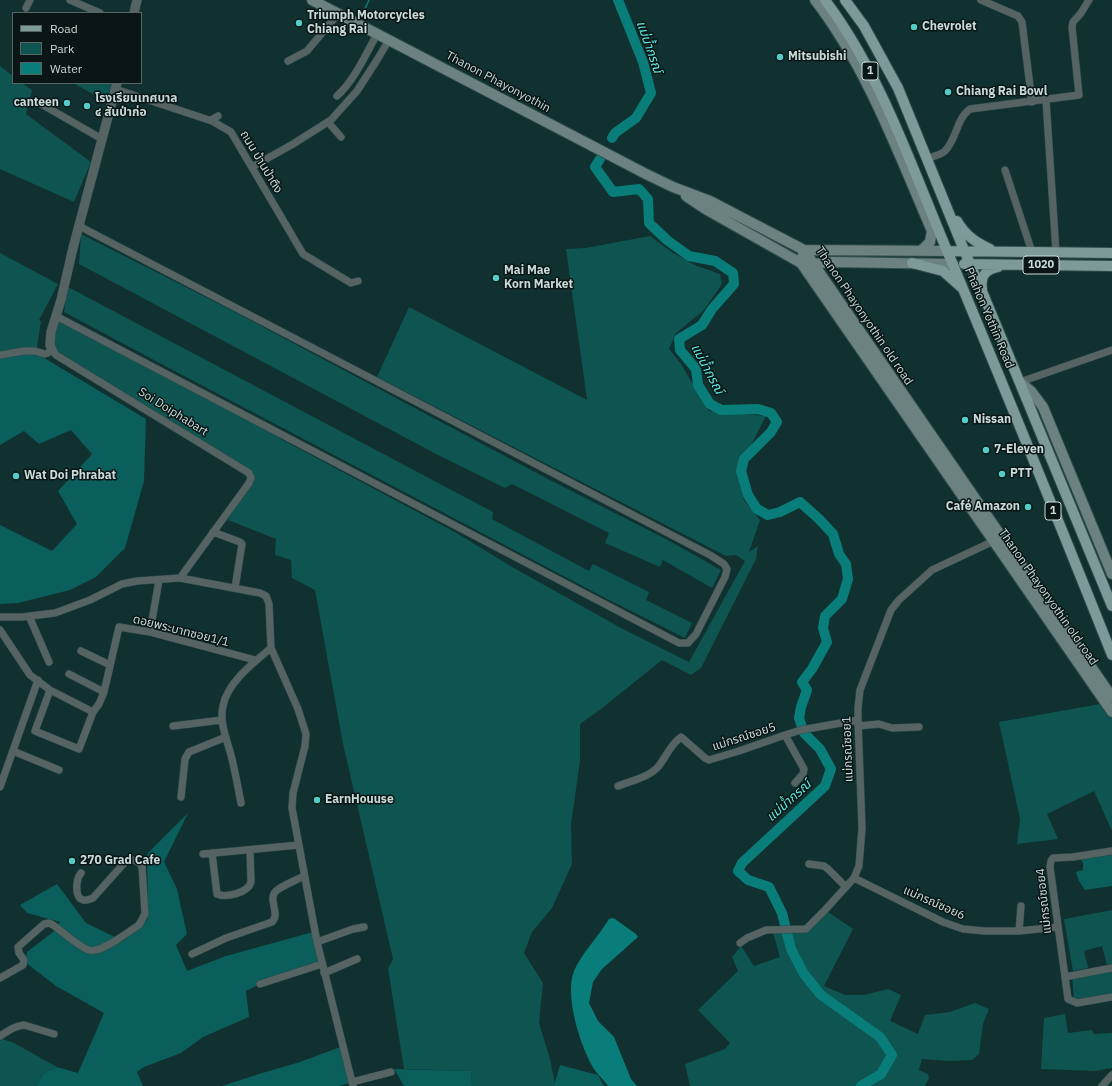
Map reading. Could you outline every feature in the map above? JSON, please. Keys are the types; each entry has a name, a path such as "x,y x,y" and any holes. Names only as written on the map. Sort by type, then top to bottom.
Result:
{"main road":[{"name":"Thanon Phayonyothin","path":"312,0 673,187 710,201 804,250 947,251"},
{"name":"1","path":"816,0 848,47 885,122 932,231 930,242 921,251"},
{"name":"Phahon Yothin Road","path":"825,0 851,37 882,95 963,288 1112,655"},
{"name":"Phahon Yothin Road","path":"845,0 864,26 898,88 1112,606"},
{"path":"885,122 901,140"},
{"name":"Thanon Phayonyothin","path":"673,187 707,210 801,263 813,264 833,262 953,264"},
{"path":"944,201 967,236 977,243 997,252"},
{"name":"Thanon Phayonyothin old road","path":"804,250 801,263 998,540 1112,697"},
{"name":"Thanon Phayonyothin old road","path":"804,250 1112,712"},
{"name":"1020","path":"947,251 964,250 997,252 1112,253"},
{"path":"824,280 822,268 833,262"},
{"path":"912,263 943,271 963,288"},
{"name":"1020","path":"953,264 1112,266"},
{"path":"984,296 981,280 983,275 987,271 1005,265"},
{"name":"1","path":"1020,382 1031,391 1043,407 1112,574"}],"street":[{"path":"26,8 30,0"},
{"path":"70,0 98,12"},
{"path":"134,12 137,0"},
{"path":"981,0 1018,16 1022,22 1032,102"},
{"path":"927,158 944,152 948,147 962,116 970,109 1079,95 1072,27 1073,22 1089,0"},
{"path":"288,60 307,51 338,14"},
{"path":"337,96 344,89 361,63 377,34"},
{"path":"252,167 293,144 329,121 357,91 389,40"},
{"path":"0,355 24,351 35,351 45,354 52,350 50,340 116,86"},
{"name":"ถนน บ้านป่าตึง","path":"116,86 211,120 231,132 303,254 351,283 358,281"},
{"path":"1046,100 1056,252"},
{"path":"36,101 102,139"},
{"path":"211,120 218,116"},
{"path":"329,121 341,137"},
{"path":"1005,170 1032,252"},
{"path":"56,316 678,643 688,643 696,634 725,577 727,569 724,564 710,555 79,226"},
{"name":"Soi Doiphabart","path":"52,350 56,354 249,473 251,478 249,483 180,578"},
{"path":"1020,382 1112,350"},
{"path":"213,532 242,544 235,588"},
{"name":"แม่กรณ์ซอย1","path":"740,943 747,938 766,930 806,929 854,878 859,866 862,828 858,723 860,690 891,610 899,600 932,570 998,540"},
{"path":"0,617 54,613 90,600 122,584 137,581 180,578 260,593 266,596 268,604 271,648 298,709 306,734 305,746 292,793 292,808 316,942 353,1084 391,1072"},
{"path":"150,632 159,580"},
{"path":"29,616 49,662"},
{"name":"ดอยพระบาทซอย1/1","path":"50,690 35,731 79,749 93,712 99,704 109,677 119,627 150,632 256,660"},
{"path":"0,630 30,675 50,690 93,712"},
{"path":"241,803 222,720 223,706 227,694 243,673 271,648"},
{"path":"81,651 110,666"},
{"path":"69,674 104,692"},
{"path":"0,787 38,680"},
{"path":"173,726 222,720"},
{"name":"แม่กรณ์ซอย5","path":"618,786 648,774 657,768 675,741 681,738 709,760 785,735 810,729 858,723 879,724 892,728 919,727"},
{"path":"785,735 804,769 803,774 795,783"},
{"path":"181,797 185,759 187,755 190,752 226,737"},
{"path":"13,751 59,770"},
{"path":"203,854 299,845"},
{"path":"212,853 217,894 226,896 246,890 250,887 250,850"},
{"name":"แม่กรณ์ซอย4","path":"1065,977 1050,867 1051,861 1053,858 1057,857 1073,857 1112,850"},
{"path":"0,978 24,965 24,960 19,953 18,947 44,924 49,923 53,925 87,949 95,951 105,947 143,920 145,914 142,866 138,861 132,859 126,861 93,898 87,900 83,900 79,897 78,893 77,879 81,874"},
{"path":"809,864 824,866 846,887"},
{"path":"192,954 226,938 272,922 276,915 273,897 276,891 304,876"},
{"name":"แม่กรณ์ซอย6","path":"854,878 943,922 963,929 985,931 1019,931 1058,927"},
{"path":"1019,931 1021,906"},
{"path":"316,942 353,929 364,927"},
{"path":"324,973 357,959"},
{"path":"260,984 322,964"},
{"path":"1112,968 1065,977 1068,999 1077,1004 1112,997"},
{"path":"0,1036 13,1027 24,1025 54,1034"},
{"path":"1103,1086 1112,1075"}],"green space":[{"path":"0,66 12,75 12,84 23,84 32,90 26,114 91,162 74,202 0,169"},
{"path":"75,84 117,84 111,104"},
{"path":"81,234 233,311 546,478 666,539 721,570 712,588 663,560 660,567 605,543 609,533 512,484 505,488 438,455 79,264"},
{"path":"650,236 673,253 697,266 720,274 722,284 703,311 676,333 669,349 681,364 709,411 766,416 744,459 736,469 744,500 760,520 749,552 758,546 756,559 701,668 691,675 662,660 580,724 580,761 571,824 572,864 552,908 532,932 524,953 543,983 539,1023 550,1059 555,1083 554,1086 472,1086 471,1071 404,1069 388,969 393,959 343,744 315,590 292,578 291,560 275,555 276,539 228,520 251,473 56,355 50,340 56,316 279,433 279,438 453,531 514,568 621,628 689,662 745,561 736,555 726,556 377,377 409,307 587,400 566,249 586,248"},
{"path":"0,253 58,284 39,320 41,321 36,353 0,357"},
{"path":"68,287 493,512 492,519 589,571 593,564 649,592 646,600 692,623 685,638 609,600 64,312"},
{"path":"1106,703 1112,712 1112,831 1094,791 1047,814 1058,839 1017,844 1020,819 999,722"},
{"path":"825,910 853,929 824,986 845,995 864,995 888,989 901,995 890,1021 918,1034 925,1015 950,1012 975,1003 989,1009 983,1024 979,1054 972,1060 949,1061 922,1059 919,1070 928,1074 929,1078 925,1086 690,1086 685,1064 725,1049 730,1043 698,1010 738,971 732,957 741,946 754,966 780,957 772,929 806,930"},
{"path":"1112,910 1112,964 1107,965 1102,946 1084,951 1088,968 1073,971 1064,919"},
{"path":"1112,968 1112,997 1081,1003 1074,999 1072,976"},
{"path":"1065,1014 1068,1033 1092,1030 1094,1034 1112,1033 1112,1068 1095,1071 1041,1069 1044,1018"},
{"path":"2,1039 14,1043 57,1067 44,1073 36,1086 0,1086 0,1041"}],"shaded area":[{"path":"36,353 146,419 144,481 125,548 96,577 70,590 18,603 0,604 0,525 52,551 77,524 58,491 92,454 71,430 39,444 24,431 0,445 0,357"},
{"path":"188,813 164,862 177,889 187,934 176,945 187,971 226,956 313,932 319,965 260,984 246,991 249,1017 203,1037 181,1053 144,1067 137,1072 143,1086 36,1086 44,1073 57,1067 78,1073 104,1013 56,986 25,962 27,952 53,932 60,922 27,913 20,905 57,884 86,923 123,941 147,920 147,854"},
{"path":"1112,850 1112,886 1085,890 1079,881 1076,872 1083,870 1083,863 1079,856"},
{"path":"343,1046 352,1082 340,1086 222,1086 300,1062"},
{"path":"560,1065 598,1075 604,1086 554,1086"},
{"path":"394,1069 471,1071 472,1086 404,1086"}],"water":[{"path":"612,918 636,934 638,937 602,969 593,982 589,1003 598,1021 614,1037 631,1079 637,1086 608,1086 594,1069 589,1060 575,1022 571,994 571,982 574,971 584,953 609,919"}],"waterway":[{"path":"363,13 369,0"},
{"name":"แม่น้ำกรณ์","path":"612,138 615,133 636,118 651,93 643,62 618,0"},
{"name":"แม่น้ำกรณ์","path":"600,159 595,167 613,192 639,189 648,199 649,223 667,240 689,256 715,261 733,273 734,284 712,309 702,325 679,339 680,350 696,369 698,385 710,404 721,410 758,409 771,413 777,422 771,432 744,459 741,471 748,495 757,509 768,515 780,512 800,502 833,534 839,554 846,564 848,579 842,599 825,616 823,628 827,642 812,669 802,682 807,690 799,718 804,733 820,749 831,769 825,786 742,863 738,871 748,880 769,887 782,913 791,949 804,974 821,995 880,1037 892,1055 881,1074 861,1086"}],"place":[{"name":"Triumph Motorcycles Chiang Rai","path":"299,23"},
{"name":"Chevrolet","path":"914,27"},
{"name":"Mitsubishi","path":"780,57"},
{"name":"Chiang Rai Bowl","path":"948,92"},
{"name":"canteen","path":"67,103"},
{"name":"โรงเรียนเทศบาล ๔ สันป่าก่อ","path":"87,106"},
{"name":"Mai Mae Korn Market","path":"496,278"},
{"name":"Nissan","path":"965,420"},
{"name":"7-Eleven","path":"986,450"},
{"name":"PTT","path":"1002,474"},
{"name":"Wat Doi Phrabat","path":"16,476"},
{"name":"Café Amazon","path":"1028,507"},
{"name":"EarnHouuse","path":"317,800"},
{"name":"270 Grad Cafe","path":"72,861"}]}
